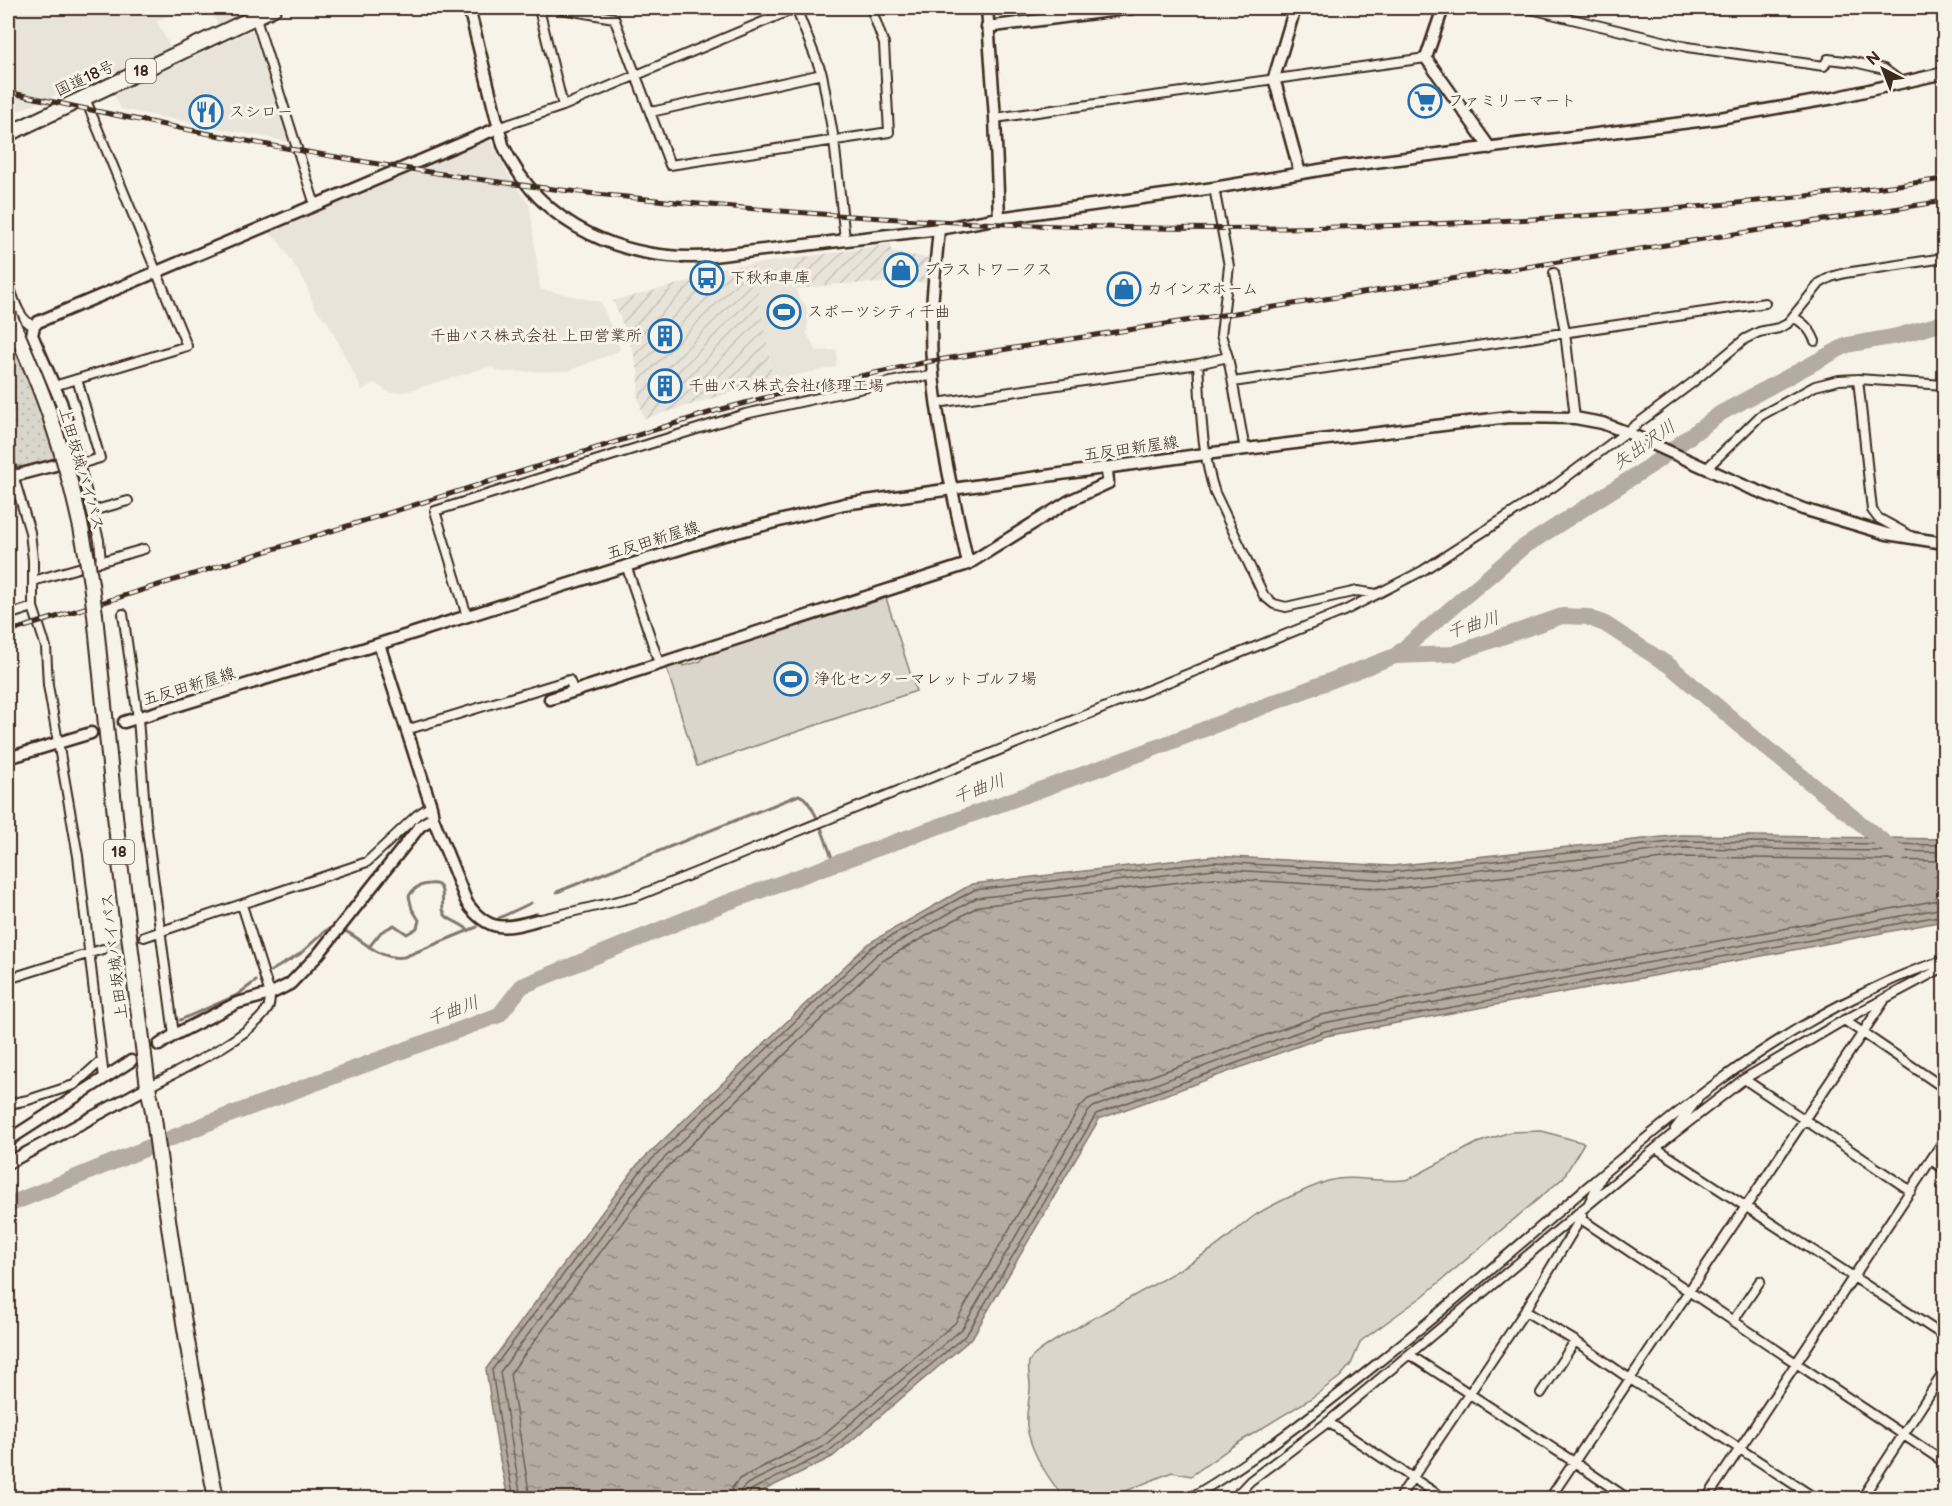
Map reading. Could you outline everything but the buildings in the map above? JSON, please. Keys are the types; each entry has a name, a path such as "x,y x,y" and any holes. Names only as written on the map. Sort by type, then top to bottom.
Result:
{"highway":[{"name":"国道18号","path":"8,134 274,8"},
{"name":"上田坂城バイパス","path":"8,313 52,420 84,536 95,615 119,855 147,1087 153,1111 183,1320 201,1427 216,1498"}],"street":[{"path":"470,8 498,128 511,162 531,190 574,225 604,241 655,255 693,258 939,230 999,218 1214,188 1343,166 1714,119 1781,108 1944,73"},
{"path":"563,106 539,9 555,8 615,18 670,165 889,132 884,44 871,8"},
{"path":"101,562 99,540 79,461 54,386 32,335 33,326 38,322 498,128 563,106 796,8 822,74 834,140 845,239"},
{"path":"987,8 999,218"},
{"path":"987,27 1133,8"},
{"path":"1295,8 1274,78 1300,173"},
{"path":"1426,58 1443,8"},
{"path":"1527,8 1688,47 1824,66 1828,59 1854,62 1884,69 1903,83"},
{"path":"255,16 315,205"},
{"path":"994,118 1426,58"},
{"path":"1426,58 1490,148"},
{"path":"651,112 822,74"},
{"path":"54,386 187,346 85,98"},
{"path":"1214,188 1229,266 1221,335 1228,357 1245,450"},
{"path":"939,230 931,319 934,376 951,488 968,564"},
{"path":"379,644 433,818 467,903 474,914 489,925 502,927 635,897 1344,611 1422,572 1553,487 1630,433 1745,339 1758,332 1779,328 1793,317 1820,283 1845,273 1944,258"},
{"path":"1554,273 1565,332 1575,418"},
{"path":"8,282 20,314 29,325 33,326"},
{"path":"1233,382 1765,303"},
{"path":"1793,317 1811,331 1815,341"},
{"path":"937,403 1198,364 1228,357"},
{"path":"1198,364 1205,454 1215,493 1263,596 1268,601 1286,607 1357,591 1377,594"},
{"path":"466,616 435,511 745,414 909,378 934,376"},
{"path":"11,477 100,458 77,379"},
{"path":"1704,467 1760,416 1815,386 1839,380 1944,385"},
{"path":"1858,380 1872,510 1878,518 1916,538"},
{"name":"五反田新屋線","path":"124,722 626,565 764,524 844,504 1205,454 1498,418 1541,416 1575,418 1602,423 1630,433 1745,486 1803,509 1887,534 1944,543"},
{"path":"8,458 11,477 30,532 33,560 33,607 46,647 48,685 78,856 104,1078"},
{"path":"550,699 968,564 1069,501 1108,483 1107,469"},
{"path":"92,511 128,501"},
{"path":"33,581 144,549"},
{"path":"626,565 658,663"},
{"path":"8,615 33,607"},
{"path":"123,614 138,718 146,822 174,1035"},
{"path":"405,730 569,680 574,691"},
{"path":"8,758 91,733"},
{"path":"144,937 367,862 377,855 417,814 431,806"},
{"path":"159,1045 237,1003 270,994 290,984 317,956 420,826 433,818"},
{"path":"8,1163 216,1051 243,1032 268,1007 270,994 242,905"},
{"path":"8,979 103,949"},
{"path":"1190,1498 1236,1469 1318,1411 1437,1315 1700,1094 1762,1049 1815,1018 1903,975 1944,962"},
{"path":"1236,1496 1250,1481 1328,1422 1668,1138 1744,1079 1844,1020 1944,967"},
{"path":"1550,1498 1885,1000"},
{"path":"1844,1020 1944,1088"},
{"path":"8,1101 28,1100 74,1084 101,1061"},
{"path":"8,1143 13,1137 131,1061"},
{"path":"1744,1079 1911,1191"},
{"path":"1668,1138 1700,1094"},
{"path":"1707,1498 1944,1140"},
{"path":"1656,1148 1944,1336"},
{"path":"1931,1160 1944,1169"},
{"path":"1399,1498 1525,1311 1581,1220 1603,1174"},
{"path":"1581,1220 1944,1462"},
{"path":"1733,1321 1760,1281"},
{"path":"1525,1311 1575,1341 1815,1498"},
{"path":"1541,1393 1575,1341"},
{"path":"1410,1354 1627,1498"},
{"path":"1862,1498 1944,1372"},
{"path":"1328,1422 1443,1498"},
{"path":"1236,1496 1248,1498"}],"shaded area":[{"path":"8,8 185,8 157,21 170,47 124,69 8,115"},
{"path":"210,8 255,8 218,26"},
{"path":"252,30 290,142 121,109 114,94"},
{"path":"490,139 510,178 530,206 540,289 601,302 620,349 568,371 501,372 492,367 405,392 390,393 374,383 362,390 329,324 315,308 305,282 280,243 266,229"},
{"path":"891,244 891,251 933,259 931,282 838,284 797,289 791,259"},
{"name":"スポーツシティ千曲","path":"791,259 798,297 806,305 807,334 817,351 837,350 836,367 773,380 753,264"},
{"path":"753,264 773,380 644,419 638,398 639,374 629,338 613,301 702,278 706,270"},
{"path":"13,338 57,458 22,467 14,465 8,448 8,340"},
{"name":"浄化センターマレットゴルフ場","path":"886,598 916,691 697,766 666,666 679,662 684,666 701,661 704,656"},
{"path":"1542,1131 1584,1143 1563,1178 1423,1296 1361,1341 1351,1364 1340,1377 1310,1399 1233,1446 1191,1476 1172,1472 1109,1498 1064,1498 1052,1482 1036,1455 1027,1426 1029,1362 1041,1350 1202,1256 1257,1214 1301,1192 1338,1179 1389,1181 1409,1179 1477,1143 1510,1132"}],"water":[{"path":"1681,835 1944,839 1944,921 1326,1036 1099,1119 972,1338 832,1457 748,1498 508,1498 486,1369 637,1165 869,943 972,884 1214,856 1392,866"}],"waterway":[{"name":"矢出沢川","path":"1395,656 1522,548 1650,466 1721,413 1847,345 1897,336 1944,323"},
{"name":"千曲川","path":"8,1205 213,1121 499,1015 522,986 723,904 1142,753 1395,656 1453,654 1562,616 1587,617 1605,624 1670,666 1764,746 1899,854"},
{"path":"557,892 799,795 805,799 815,814 834,863"},
{"path":"369,947 381,932 394,925 407,934 417,928 419,920 412,909 409,896 417,887 425,884 436,884 440,887 444,913 468,930"},
{"path":"499,918 531,903"},
{"path":"271,971 300,954 325,931 334,926 337,927"},
{"path":"343,930 379,953 386,956 404,957 477,927"},
{"path":"180,1020 237,995 256,981"},
{"path":"161,1037 168,1032"},
{"path":"8,1108 20,1107 77,1088 98,1070"}],"tunnel":[{"path":"91,733 124,722"},
{"path":"103,949 144,937"}],"railway":[{"path":"8,92 300,151 522,185 815,214 1036,225 1256,228 1476,222 1711,206 1944,179"},
{"path":"8,632 715,411 794,390 932,361 1944,201"}],"place":[{"name":"ファミリーマート","path":"1425,101"},
{"name":"スシロー","path":"206,112"},
{"name":"ブラストワークス","path":"901,270"},
{"name":"下秋和車庫","path":"707,278"},
{"name":"カインズホーム","path":"1124,289"},
{"name":"スポーツシティ千曲","path":"784,312"},
{"name":"千曲バス株式会社 上田営業所","path":"665,336"},
{"name":"千曲バス株式会社 修理工場","path":"665,386"},
{"name":"浄化センターマレットゴルフ場","path":"791,679"}]}
